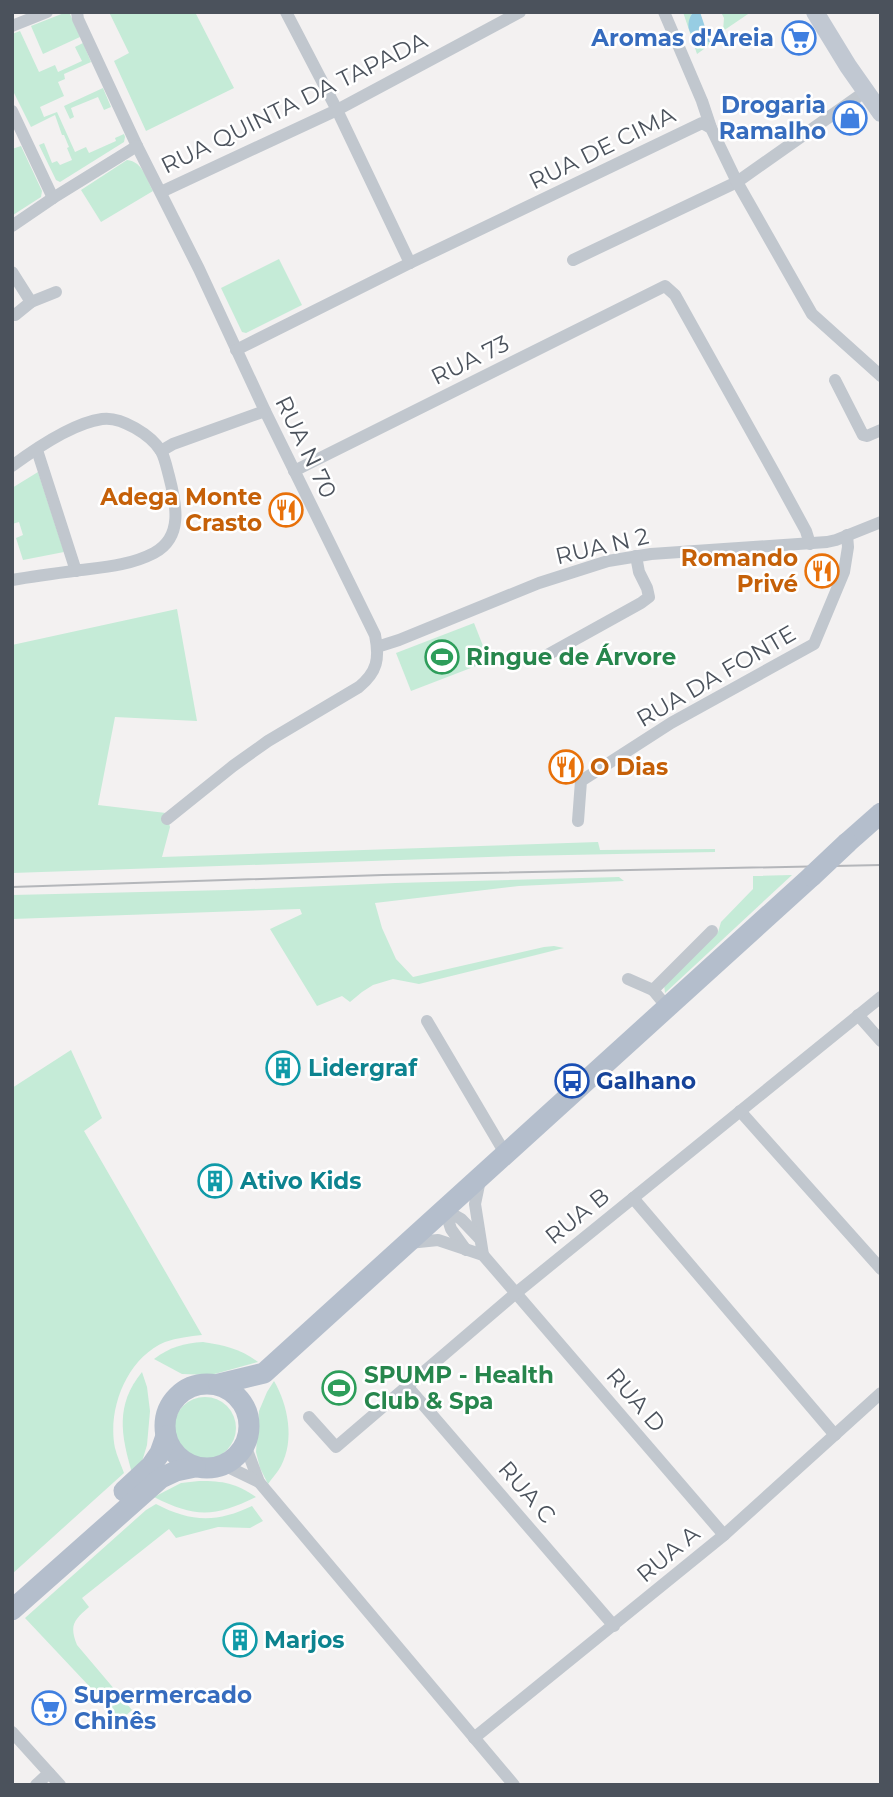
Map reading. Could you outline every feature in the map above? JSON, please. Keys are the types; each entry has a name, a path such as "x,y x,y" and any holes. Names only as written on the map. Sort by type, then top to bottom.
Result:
{"main road":[{"path":"248,1416 264,1373 881,813"},
{"path":"195,1467 176,1455 170,1446 165,1421 169,1406 190,1386 219,1384 264,1373"},
{"path":"12,1610 160,1478 195,1467 224,1465 237,1457 249,1435 248,1416 243,1402 232,1391 219,1384"},
{"path":"12,1591 151,1466 160,1453 166,1436"},
{"path":"12,1597 47,1561"}],"street":[{"path":"12,26 47,12"},
{"name":"RUA N 70","path":"78,12 78,19 137,146 374,635 377,647"},
{"path":"286,12 337,110 410,263"},
{"name":"RUA QUINTA DA TAPADA","path":"161,192 337,110 500,17 520,12"},
{"path":"664,12 711,128"},
{"path":"808,12 848,66"},
{"path":"815,12 881,113"},
{"path":"573,260 737,182 866,91"},
{"path":"12,111 52,198"},
{"name":"RUA DE CIMA","path":"236,350 702,122 711,128 737,182 812,314 881,376"},
{"path":"12,226 137,146"},
{"path":"12,272 31,302"},
{"name":"RUA 73","path":"294,471 665,286 674,295 688,319 806,531 810,544"},
{"path":"15,315 31,302 56,292"},
{"path":"835,380 863,435 881,430"},
{"path":"161,451 173,444 265,411"},
{"path":"12,466 69,430 90,422 116,419 137,429 161,451 176,506 172,536 155,553 127,564 12,580"},
{"path":"37,450 76,571"},
{"path":"847,535 881,522"},
{"name":"RUA N 2","path":"377,647 563,574 608,561 636,556 810,544 836,540 847,535"},
{"name":"RUA DA FONTE","path":"578,821 581,781 671,723 814,644 845,572 847,535"},
{"path":"540,659 641,604 649,597 636,556"},
{"path":"167,819 268,741 359,687 371,677 377,647"},
{"path":"653,990 712,931"},
{"path":"628,979 653,990 667,1007"},
{"name":"RUA B","path":"309,1417 336,1447 516,1293 881,997"},
{"path":"858,1015 881,1041"},
{"path":"427,1021 506,1155"},
{"path":"740,1111 881,1269"},
{"path":"409,1243 439,1240 483,1255 474,1204 480,1179"},
{"path":"633,1198 835,1435"},
{"path":"445,1210 461,1219 480,1240"},
{"path":"445,1210 451,1229 466,1250"},
{"name":"RUA D","path":"483,1255 724,1535"},
{"name":"RUA C","path":"407,1386 614,1626"},
{"name":"RUA A","path":"474,1738 724,1535 881,1393"},
{"path":"245,1445 259,1482 514,1785"},
{"path":"224,1465 259,1482"},
{"path":"12,1732 60,1785"},
{"path":"36,1785 49,1773"}],"green space":[{"path":"109,12 195,12 234,88 146,131 114,61 129,53"},
{"path":"683,12 693,12 691,14 706,42 711,44 697,54"},
{"path":"721,12 751,12 723,31 724,18"},
{"path":"64,13 70,14 80,37 43,54 31,26"},
{"path":"20,31 39,72 55,65 58,72 82,61 75,47 83,43 91,62 64,74 65,79 58,82 64,96 40,107 44,117 57,112 75,152 86,147 89,153 116,141 115,138 124,134 125,137 124,142 60,182 56,180 39,145 44,143 52,163 57,161 60,165 72,160 55,115 31,127 12,89 12,34"},
{"path":"103,88 111,107 104,110 98,97 71,108 74,117 70,119 64,106"},
{"path":"21,146 42,191 41,197 13,215 12,149"},
{"path":"127,160 140,167 153,191 101,222 81,190"},
{"path":"279,259 302,305 246,333 242,332 221,288"},
{"path":"38,472 64,552 23,560 16,538 23,535 19,522 12,524 12,488"},
{"path":"177,609 197,721 115,717 98,805 166,813 170,827 162,857 598,842 600,850 715,849 715,852 12,873 12,645"},
{"name":"Ringue de Árvore","path":"474,623 489,661 411,691 396,653"},
{"path":"792,875 665,993 664,984 718,932 721,922 753,889 753,876"},
{"path":"619,877 624,881 519,886 375,903 382,928 396,959 413,977 544,947 564,948 419,984 393,979 373,985 350,1002 342,996 317,1006 270,929 302,914 300,909 12,919 12,895"},
{"path":"71,1050 102,1118 84,1131 202,1335 165,1342 140,1360 130,1372 117,1402 113,1433 124,1473 12,1574 12,1088"},
{"path":"203,1342 232,1348 258,1362 211,1375 182,1374 154,1359 177,1346"},
{"path":"142,1372 150,1411 147,1445 141,1465 132,1473 123,1433 124,1408 133,1384"},
{"path":"274,1381 283,1401 289,1434 280,1468 268,1484 256,1452 259,1411"},
{"path":"205,1397 227,1406 236,1428 227,1450 205,1459 183,1450 174,1428 183,1406"},
{"path":"199,1481 229,1484 256,1497 217,1511 193,1512 154,1497 181,1483"},
{"path":"156,1504 180,1514 204,1518 239,1512 252,1506 263,1521 250,1528 218,1527 176,1538 169,1529 82,1598 89,1607 74,1623 73,1632 77,1645 132,1710 121,1720 25,1618"}],"water":[{"path":"693,12 700,12 710,42 698,40 691,33 688,23"}],"tram line":[{"path":"12,887 383,875 881,865"}],"place":[{"name":"Aromas d'Areia","path":"799,38"},
{"name":"Drogaria Ramalho","path":"850,118"},
{"name":"Adega Monte Crasto","path":"286,510"},
{"name":"Romando Privé","path":"822,571"},
{"name":"Ringue de Árvore","path":"442,657"},
{"name":"O Dias","path":"566,767"},
{"name":"Lidergraf","path":"283,1068"},
{"name":"Galhano","path":"572,1081"},
{"name":"Ativo Kids","path":"215,1181"},
{"name":"SPUMP - Health Club & Spa","path":"339,1388"},
{"name":"Marjos","path":"240,1640"},
{"name":"Supermercado Chinês","path":"49,1708"}]}
